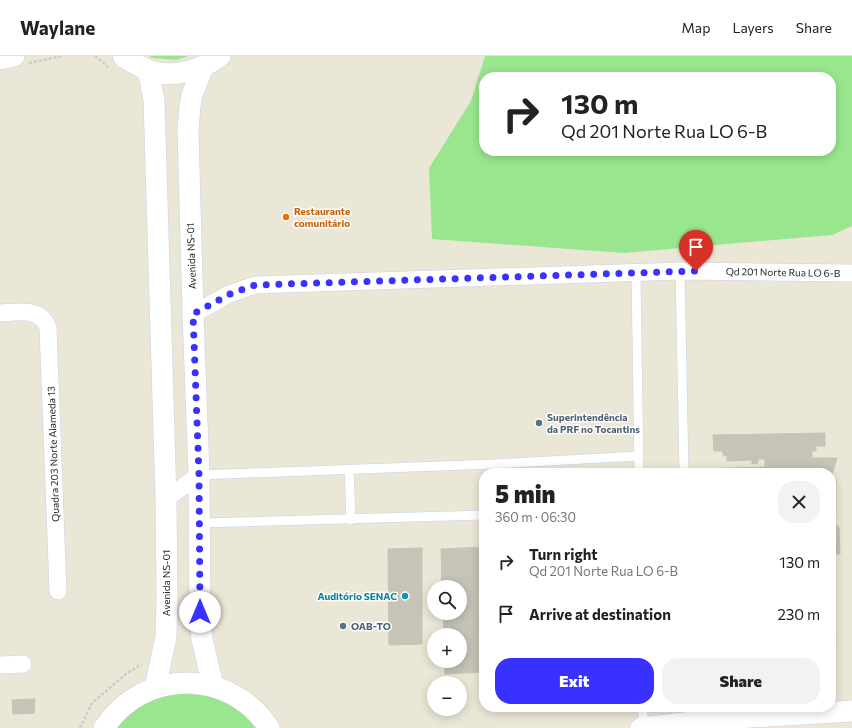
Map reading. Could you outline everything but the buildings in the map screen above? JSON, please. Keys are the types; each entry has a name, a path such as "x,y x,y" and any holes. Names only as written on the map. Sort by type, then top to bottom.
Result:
{"street":[{"path":"0,59 14,56"},
{"path":"117,63 125,58 148,70 169,74 190,71 211,61"},
{"name":"Avenida NS-01","path":"211,61 192,95 188,131 199,475 200,612 202,640 213,686"},
{"name":"Avenida NS-01","path":"148,70 154,100 166,499 166,637 155,688"},
{"name":"Qd 201 Norte Rua LO 6-B","path":"193,314 230,294 255,285 680,271 852,273"},
{"name":"Quadra 203 Norte Alameda 13","path":"0,313 32,313 42,319 47,325 49,332 58,591"},
{"path":"166,499 199,475"},
{"path":"0,665 23,664"},
{"path":"104,728 111,718 126,704 140,694 155,688 181,683 203,684 228,692 247,703 269,728"},
{"path":"836,712 852,711"},
{"path":"642,728 689,714 719,719 835,712"}],"lane":[{"path":"680,271 684,468"},
{"path":"636,273 639,468"},
{"path":"504,468 638,456"},
{"path":"349,469 351,520"},
{"path":"199,475 349,469 479,469"},
{"path":"200,523 351,520 479,515"},
{"path":"642,728 643,712"}],"path":[{"path":"94,56 117,63"},
{"path":"80,728 92,703 126,674 146,662"}],"green space":[{"path":"149,56 188,56 177,60 152,58"},
{"path":"485,56 852,56 852,226 832,235 623,253 432,239 429,168 471,101 479,75 479,156 836,156 836,72 480,72"},
{"path":"200,692 235,706 257,728 115,728 137,707 162,695"}],"place":[{"name":"Restaurante comunitário","path":"286,217"},
{"name":"Superintendência da PRF no Tocantins","path":"539,423"},
{"name":"Auditório SENAC","path":"405,596"},
{"name":"OAB-TO","path":"343,626"}],"route":[{"path":"200,612 199,475 193,314 230,294 255,285 696,271"}]}
